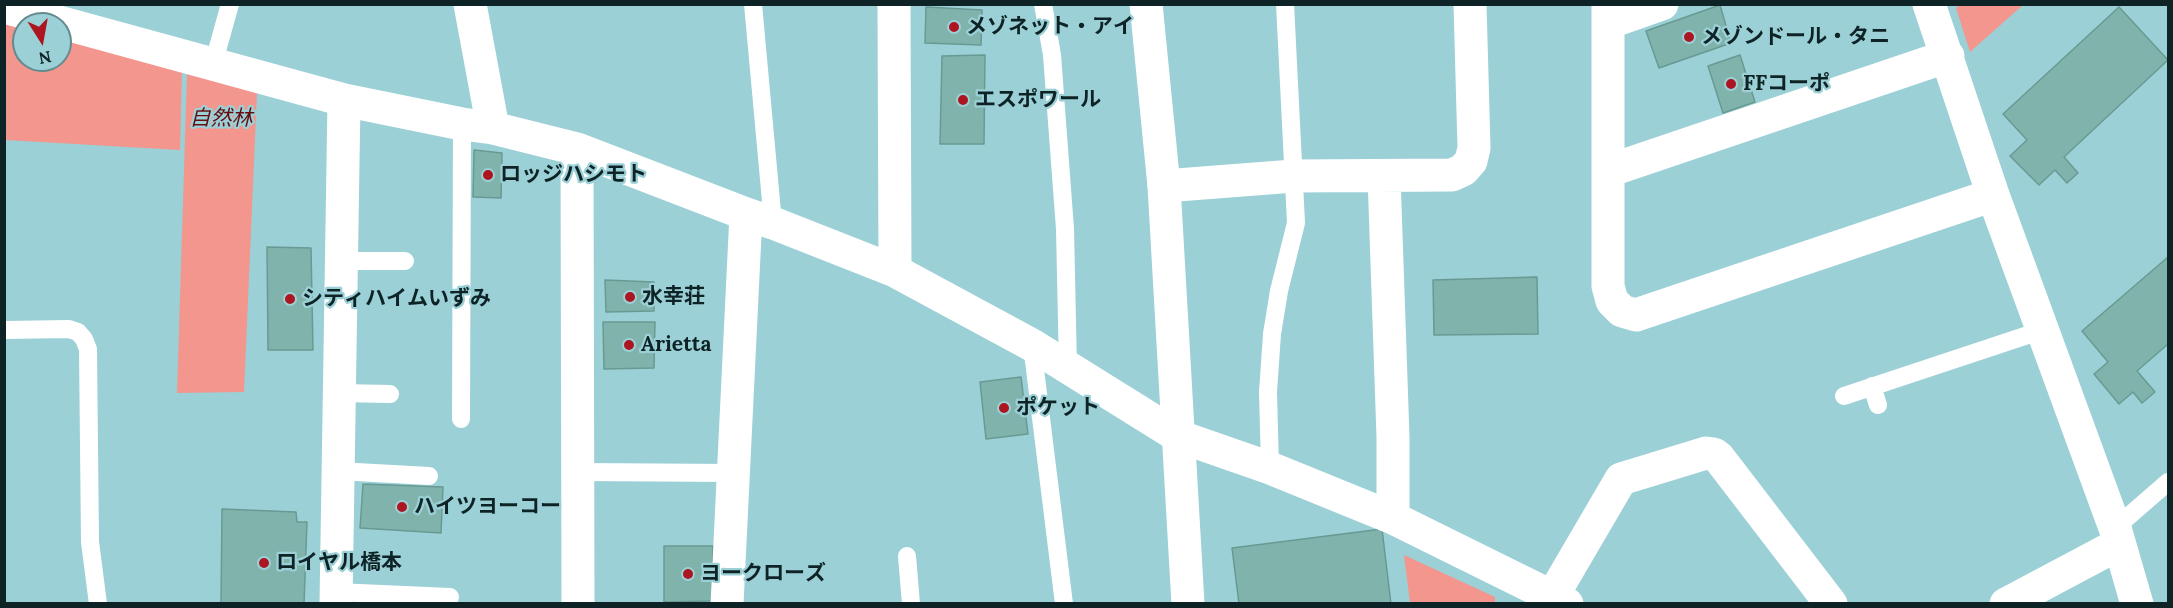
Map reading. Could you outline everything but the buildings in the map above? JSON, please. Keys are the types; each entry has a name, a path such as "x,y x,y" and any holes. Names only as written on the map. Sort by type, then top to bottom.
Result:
{"street":[{"path":"470,4 478,126"},
{"path":"894,4 895,271"},
{"path":"1146,4 1164,186 1188,603"},
{"path":"1164,186 1294,176 1452,175 1463,170 1471,161 1474,148 1470,4"},
{"path":"1662,4 1608,14 1608,286 1612,301 1622,311 1635,315 1993,195"},
{"path":"1929,4 1993,195 2117,536 2137,603"},
{"path":"4,8 48,12"},
{"path":"72,17 213,65 344,100 478,126 577,149 895,271 1032,345 1178,436 1270,468 1393,518 1559,600 1621,478 1706,453 1714,454 1832,603"},
{"path":"1608,171 1948,56"},
{"path":"336,597 344,100"},
{"path":"577,149 578,603"},
{"path":"1384,176 1393,437 1393,518"},
{"path":"728,603 734,474 759,218"},
{"path":"2006,603 2117,536"}],"lane":[{"path":"213,65 230,4"},
{"path":"753,4 759,218"},
{"path":"1043,4 1052,55 1065,229 1068,368"},
{"path":"1270,468 1268,392 1272,334 1279,291 1296,224 1285,4"},
{"path":"461,419 478,126"},
{"path":"341,261 405,261"},
{"path":"4,330 69,329 78,332 88,349 90,542 98,603"},
{"path":"1844,396 2043,330"},
{"path":"1032,345 1064,603"},
{"path":"1872,386 1878,405"},
{"path":"339,393 390,394"},
{"path":"338,471 429,476"},
{"path":"578,472 734,474"},
{"path":"2117,536 2169,482"},
{"path":"907,556 910,603"},
{"path":"336,597 450,597"}],"green space":[{"path":"1960,5 2023,5 1970,52 1956,8"},
{"path":"4,21 12,23 12,72 72,72 72,39 182,71 180,150 5,140"},
{"name":"自然林","path":"187,73 257,93 244,392 177,393"},
{"path":"1404,555 1495,597 1495,603 1410,603"}],"place":[{"name":"メゾネット・アイ","path":"954,27"},
{"name":"メゾンドール・タニ","path":"1689,37"},
{"name":"FFコーポ","path":"1731,84"},
{"name":"エスポワール","path":"963,100"},
{"name":"ロッジハシモト","path":"488,175"},
{"name":"水幸荘","path":"630,297"},
{"name":"シティハイムいずみ","path":"290,299"},
{"name":"Arietta","path":"629,345"},
{"name":"ポケット","path":"1004,408"},
{"name":"ハイツヨーコー","path":"402,507"},
{"name":"ロイヤル橋本","path":"264,563"},
{"name":"ヨークローズ","path":"688,574"}]}
